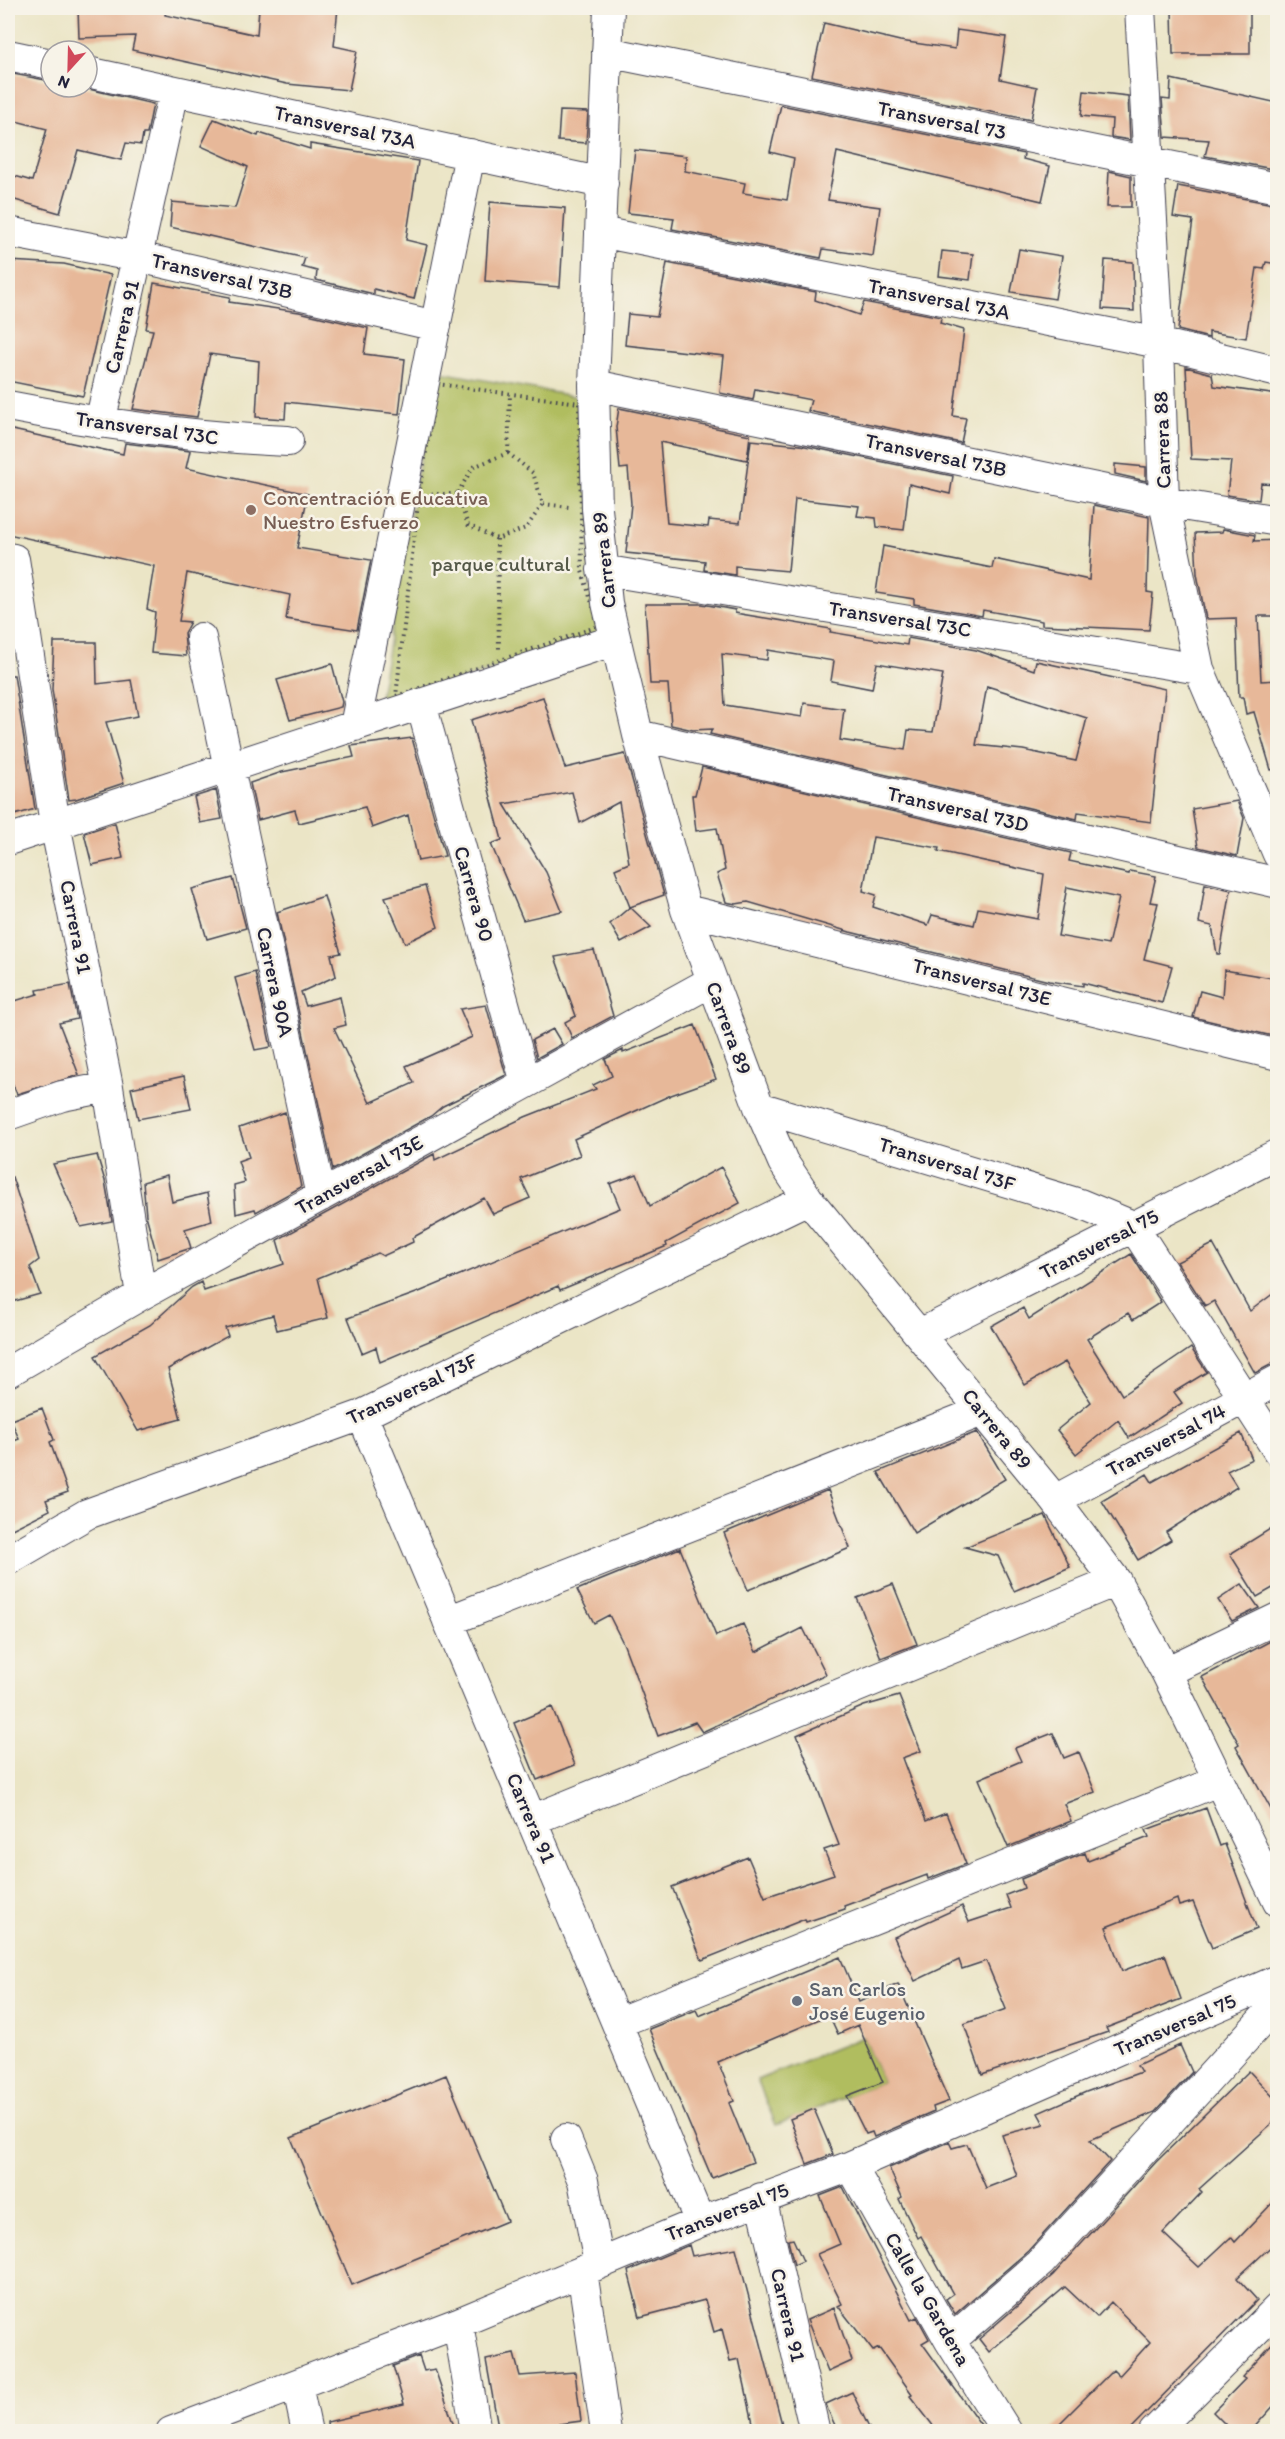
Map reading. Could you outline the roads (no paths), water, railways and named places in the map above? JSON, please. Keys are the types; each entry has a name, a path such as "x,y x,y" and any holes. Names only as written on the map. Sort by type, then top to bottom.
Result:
{"street":[{"name":"Carrera 89","path":"609,8 594,385 602,570 615,640 638,735 686,910 759,1107 783,1162 808,1199 1055,1500 1116,1581 1166,1672 1218,1780 1269,1863 1278,1902"},
{"name":"Carrera 88","path":"1140,8 1160,343 1164,501 1199,669 1278,854"},
{"name":"Transversal 73","path":"607,52 1278,188"},
{"path":"8,55 39,61"},
{"name":"Transversal 73A","path":"99,75 603,183"},
{"name":"Carrera 91","path":"100,423 174,91"},
{"path":"355,726 470,154"},
{"name":"Transversal 73B","path":"8,232 138,256 436,326"},
{"name":"Transversal 73A","path":"600,232 1160,343 1278,372"},
{"name":"Transversal 73B","path":"594,385 1164,501 1278,521"},
{"name":"Transversal 73C","path":"8,405 100,423 189,435 288,441"},
{"name":"Carrera 91","path":"11,559 17,644 108,1087 141,1295"},
{"name":"Transversal 73C","path":"602,570 1199,669"},
{"name":"Carrera 90A","path":"201,638 321,1196"},
{"path":"8,840 421,704 499,669 615,640"},
{"name":"Carrera 90","path":"421,704 526,1083"},
{"name":"Transversal 73D","path":"638,735 1278,883"},
{"name":"Transversal 73E","path":"686,910 1278,1055"},
{"name":"Transversal 73E","path":"8,1372 141,1295 712,981"},
{"path":"8,1115 62,1096 108,1087"},
{"name":"Transversal 73F","path":"759,1107 1080,1204 1133,1226"},
{"name":"Transversal 75","path":"920,1334 1278,1154"},
{"name":"Transversal 73F","path":"8,1560 87,1514 362,1415 808,1199"},
{"path":"1133,1226 1278,1451"},
{"name":"Transversal 74","path":"1055,1500 1278,1380"},
{"path":"448,1622 981,1411"},
{"name":"Carrera 91","path":"362,1415 700,2222"},
{"path":"532,1820 1116,1581"},
{"path":"1166,1672 1278,1618"},
{"path":"617,2023 1218,1780"},
{"name":"Transversal 75","path":"171,2432 458,2322 761,2198 851,2166 1278,1980"},
{"path":"950,2341 1040,2263 1278,2003"},
{"path":"566,2139 583,2181 606,2432"},
{"name":"Calle la Gardena","path":"851,2166 950,2341 1007,2432"},
{"name":"Carrera 91","path":"761,2198 815,2432"},
{"path":"1154,2432 1278,2308"},
{"path":"458,2322 476,2432"},
{"path":"297,2385 307,2432"}],"place":[{"name":"Concentración Educativa Nuestro Esfuerzo","path":"251,510"},
{"name":"San Carlos José Eugenio","path":"797,2001"}],"park label":[{"name":"parque cultural","path":"501,564"}]}
